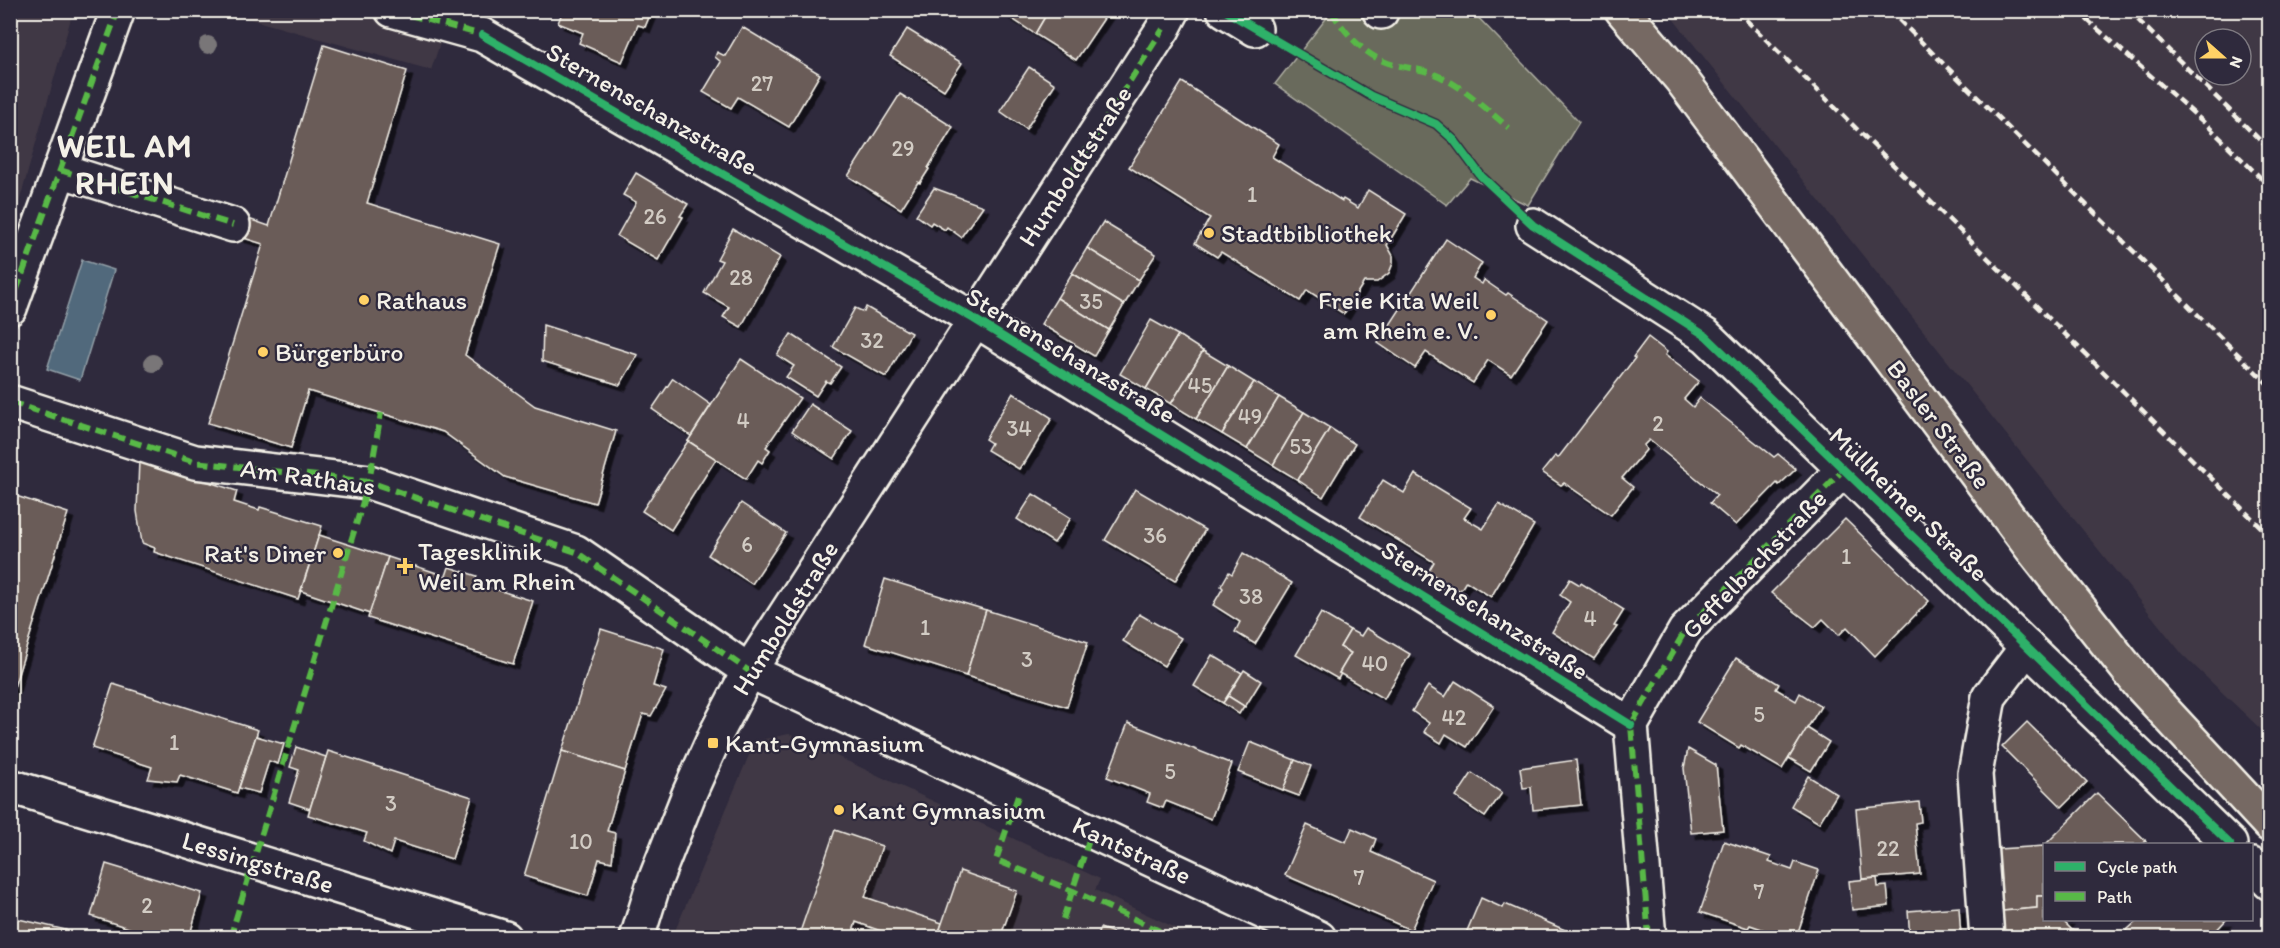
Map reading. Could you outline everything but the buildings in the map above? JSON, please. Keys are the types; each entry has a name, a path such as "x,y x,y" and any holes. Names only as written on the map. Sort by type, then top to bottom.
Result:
{"main road":[{"name":"Basler Straße","path":"1622,10 1688,89 2033,550 2140,685 2270,825"}],"street":[{"name":"Sternenschanzstraße","path":"392,10 482,35 974,320 1631,725"},
{"name":"Humboldtstraße","path":"974,320 1072,172 1173,10"},
{"path":"1224,10 1256,29"},
{"path":"10,308 60,170 112,12"},
{"path":"60,170 234,225"},
{"name":"Müllheimer Straße","path":"1533,225 1706,336 2229,843"},
{"name":"Humboldstraße","path":"637,938 654,884 689,794 716,734 749,670 974,320"},
{"name":"Am Rathaus","path":"10,402 195,462 369,482 576,552 749,670"},
{"name":"Geffelbachstraße","path":"1631,725 1685,631 1843,470"},
{"path":"1987,938 1975,774 1989,697 2027,647"},
{"name":"Kantstraße","path":"749,670 1306,935"},
{"path":"1631,725 1649,938"},
{"name":"Lessingstraße","path":"10,786 505,938"},
{"path":"2253,866 2270,883"}],"shaded area":[{"path":"10,11 73,11 11,231"},
{"path":"221,11 451,11 431,70"},
{"path":"1667,11 2269,11 2269,737 2183,655"},
{"name":"Kant Gymnasium","path":"789,734 1100,879 1095,890 1195,937 672,938 755,741"}],"green space":[{"path":"1332,11 1472,11 1579,122 1528,205 1470,178 1447,205 1275,84"}],"water":[{"path":"82,260 114,270 80,380 47,369"}],"railway":[{"path":"1736,10 2270,536"},
{"path":"1889,10 2270,386"},
{"path":"2076,10 2208,126 2270,187"},
{"path":"2128,10 2270,150"}],"marked path":[{"path":"102,10 116,16"},
{"path":"10,308 118,10"},
{"path":"392,10 482,35"},
{"path":"1335,10 1334,15 1345,30 1357,44 1372,55 1388,63 1428,72 1454,84 1509,128"},
{"path":"1072,172 1163,29"},
{"path":"60,170 233,225"},
{"path":"10,402 195,462 369,482 576,552 749,671"},
{"path":"230,938 369,482 381,413"},
{"path":"1649,938 1631,725 1685,631 1843,470"},
{"path":"1018,796 996,860 1073,891 1175,938"},
{"path":"1063,919 1092,831"}],"cycle path":[{"path":"1224,10 1371,96 1436,124 1454,140 1481,176 1533,225 1706,336 2229,843"},
{"path":"482,35 974,319 1631,725"}],"place":[{"name":"Stadtbibliothek","path":"1209,233"},
{"name":"Rathaus","path":"364,300"},
{"name":"Freie Kita Weil am Rhein e. V.","path":"1491,315"},
{"name":"Bürgerbüro","path":"263,352"},
{"name":"Rat's Diner","path":"338,553"},
{"name":"Tagesklinik Weil am Rhein","path":"405,566"},
{"name":"Kant-Gymnasium","path":"713,743"},
{"name":"Kant Gymnasium","path":"839,810"}],"district":[{"name":"WEIL AM RHEIN","path":"125,164"}]}
